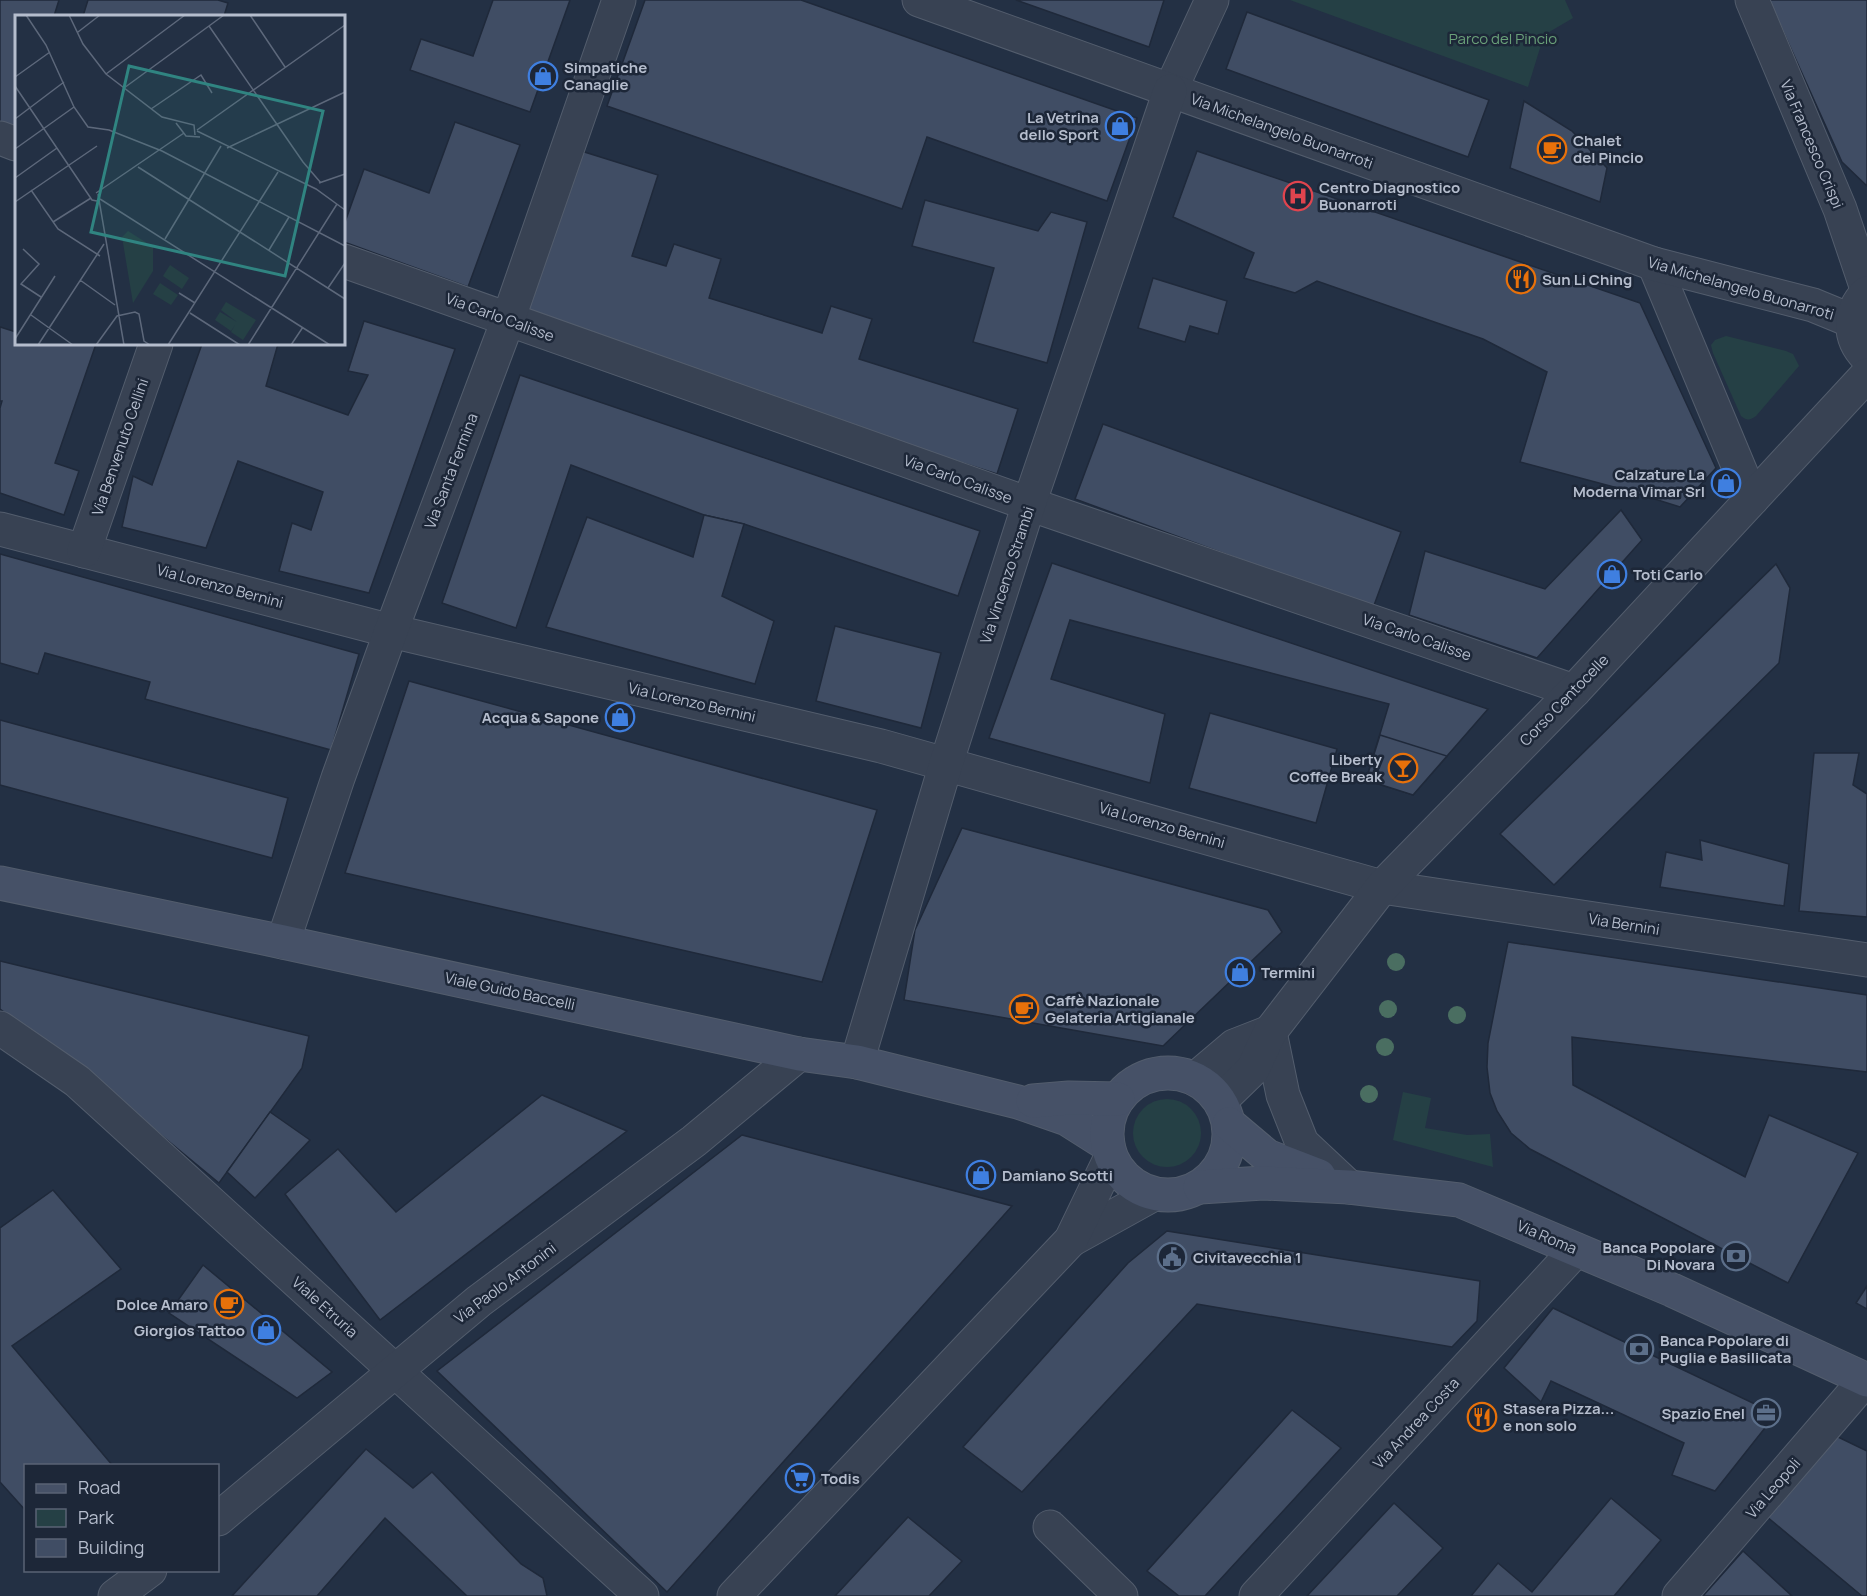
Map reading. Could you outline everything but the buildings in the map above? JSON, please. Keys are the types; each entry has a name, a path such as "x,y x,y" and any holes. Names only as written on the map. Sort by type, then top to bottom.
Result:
{"main road":[{"name":"Viale Guido Baccelli","path":"0,883 799,1054 857,1062 1018,1102"},
{"path":"1169,1073 1195,1079 1213,1091 1225,1112 1267,1156 1349,1187 1263,1183 1200,1187 1179,1195 1155,1194 1144,1191 1124,1178 1110,1151 1108,1122 1118,1099 1139,1080 1169,1073"},
{"path":"1018,1102 1069,1098 1118,1099"},
{"path":"1018,1102 1067,1119 1110,1151"},
{"path":"1200,1187 1219,1170 1225,1159 1228,1148 1225,1112"},
{"name":"Via Roma","path":"1349,1187 1459,1200 1672,1290 1867,1380"}],"street":[{"name":"Via Santa Fermina","path":"283,942 338,778 508,320 620,0"},
{"name":"Via Michelangelo Buonarroti","path":"919,0 1654,264 1813,305 1862,301"},
{"name":"Via Vincenzo Strambi","path":"857,1062 946,764 1029,504 1170,92 1212,0"},
{"name":"Via Francesco Crispi","path":"1752,0 1840,209 1862,301 1857,344 1867,357"},
{"path":"0,138 15,144"},
{"name":"Via Carlo Calisse","path":"345,261 1029,504 1574,691"},
{"path":"1654,264 1752,498"},
{"name":"Via Benvenuto Cellini","path":"84,551 156,345"},
{"name":"Corso Centocelle","path":"1225,1112 1253,1069 1270,1032 1382,887 1574,691 1867,375"},
{"name":"Via Lorenzo Bernini","path":"0,529 391,631 881,746 1382,887"},
{"name":"Via Bernini","path":"1382,887 1867,960"},
{"name":"Viale Etruria","path":"0,1028 77,1081 642,1596"},
{"path":"1195,1079 1234,1046 1270,1032 1283,1095 1302,1143 1349,1187"},
{"name":"Via Paolo Antonini","path":"219,1518 479,1301 694,1141 799,1054"},
{"path":"1071,1240 1110,1151"},
{"path":"734,1596 1071,1240 1155,1194"},
{"name":"Via Andrea Costa","path":"1256,1596 1576,1250"},
{"name":"Via Leopoli","path":"1679,1596 1867,1380"},
{"path":"1050,1527 1120,1596"},
{"path":"115,1596 147,1572"}],"green space":[{"name":"Parco del Pincio","path":"1290,0 1565,0 1573,18 1544,35 1528,87"},
{"path":"1726,336 1786,351 1793,354 1799,366 1756,416 1750,419 1741,416 1713,353 1711,345 1715,340"},
{"path":"1403,1092 1431,1098 1425,1128 1467,1135 1490,1134 1493,1167 1393,1140"},
{"path":"1160,1099 1174,1099 1186,1104 1196,1114 1201,1133 1196,1152 1186,1162 1174,1167 1160,1167 1148,1162 1138,1152 1133,1140 1133,1126 1138,1114 1148,1104"}],"place":[{"name":"Simpatiche Canaglie","path":"543,76"},
{"name":"La Vetrina dello Sport","path":"1120,126"},
{"name":"Chalet del Pincio","path":"1552,149"},
{"name":"Centro Diagnostico Buonarroti","path":"1298,196"},
{"name":"Sun Li Ching","path":"1521,279"},
{"name":"Calzature La Moderna Vimar Srl","path":"1726,483"},
{"name":"Toti Carlo","path":"1612,574"},
{"name":"Acqua & Sapone","path":"620,717"},
{"name":"Liberty Coffee Break","path":"1403,768"},
{"name":"Termini","path":"1240,972"},
{"name":"Caffè Nazionale Gelateria Artigianale","path":"1024,1009"},
{"name":"Damiano Scotti","path":"981,1175"},
{"name":"Banca Popolare Di Novara","path":"1736,1256"},
{"name":"Civitavecchia 1","path":"1172,1257"},
{"name":"Dolce Amaro","path":"229,1304"},
{"name":"Giorgios Tattoo","path":"266,1330"},
{"name":"Banca Popolare di Puglia e Basilicata","path":"1639,1349"},
{"name":"Spazio Enel","path":"1766,1413"},
{"name":"Stasera Pizza... e non solo","path":"1482,1417"},
{"name":"Todis","path":"800,1478"}]}
